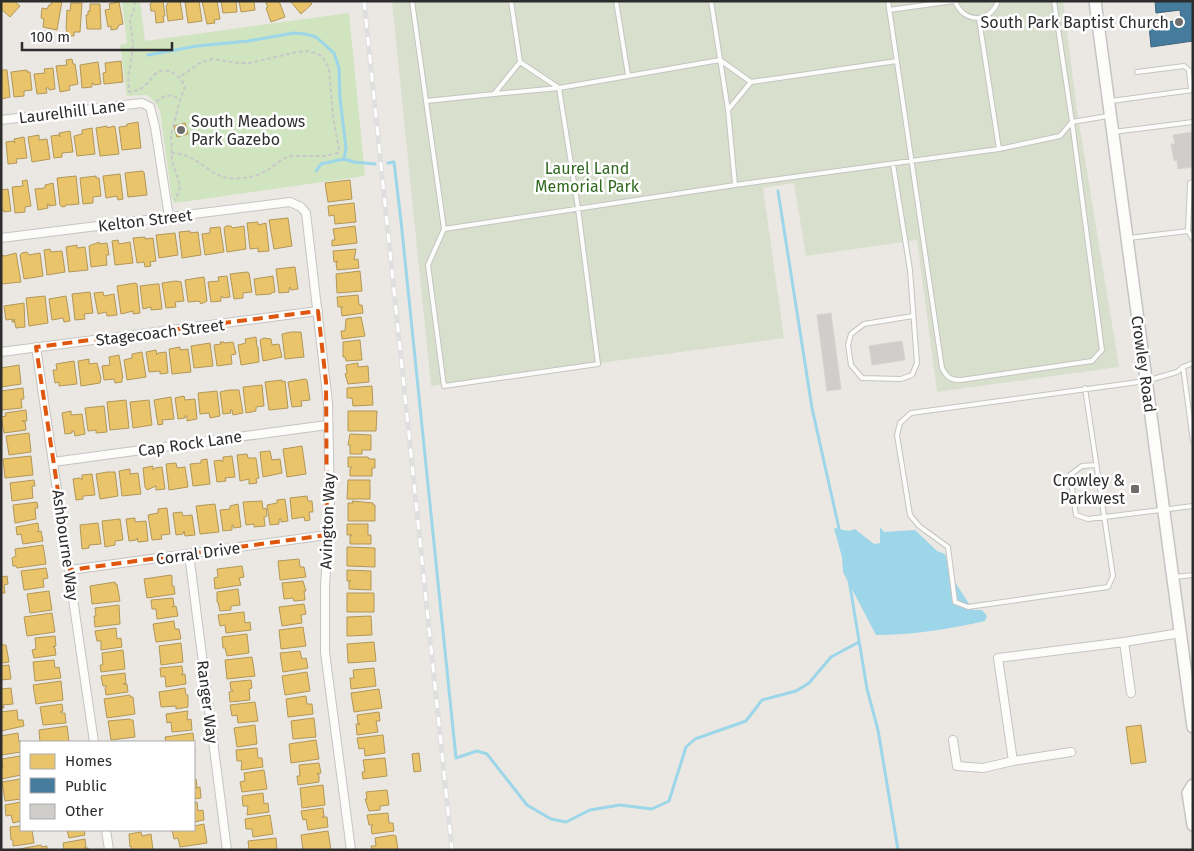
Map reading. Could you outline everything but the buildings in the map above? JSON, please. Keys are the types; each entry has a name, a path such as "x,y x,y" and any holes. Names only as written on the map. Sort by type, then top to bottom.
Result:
{"main road":[{"name":"Crowley Road","path":"1095,1 1180,634 1190,692 1193,727"},
{"path":"1193,785 1188,793 1193,825"}],"street":[{"name":"Laurelhill Lane","path":"1,120 142,103 150,107 155,127 169,217"},
{"name":"Kelton Street","path":"1,238 290,202"},
{"name":"Avington Way","path":"290,202 302,207 306,213 328,403 330,510 327,535 325,652 351,850"},
{"name":"Stagecoach Street","path":"1,352 318,311"},
{"name":"Ashbourne Way","path":"36,347 94,741"},
{"name":"Cap Rock Lane","path":"53,462 327,425"},
{"name":"Corral Drive","path":"70,570 327,535"},
{"name":"Ranger Way","path":"189,554 227,850"},
{"path":"1013,761 998,658 1180,634"},
{"path":"1124,642 1131,693"},
{"path":"953,740 957,766 983,768 1013,761 1071,752"},
{"path":"106,831 109,850"}],"lane":[{"path":"412,1 444,229 428,264 444,386 598,364 578,208 559,88 520,62"},
{"path":"494,94 520,62 511,1"},
{"path":"616,1 628,75"},
{"path":"711,1 728,110 735,185"},
{"path":"888,1 942,368 945,374 952,380 1092,361 1102,350 1054,1"},
{"path":"889,10 954,1 961,12 972,18 979,18 992,13 998,1"},
{"path":"979,18 999,149"},
{"path":"426,101 559,88 720,60 751,82"},
{"path":"728,110 751,82 896,62"},
{"path":"1109,101 1192,90 1189,70 1184,66 1137,72"},
{"path":"444,229 735,185 999,149 1060,136 1072,122 1110,116"},
{"path":"1113,132 1193,122"},
{"path":"893,164 910,270 917,363 912,375 901,379 862,378 851,365 848,345 852,334 864,324 913,316"},
{"path":"1193,182 1190,183 1188,231 1193,239"},
{"path":"1127,238 1188,231"},
{"path":"1086,388 1113,576 1108,587 968,607 955,602 948,547 919,526 910,515 897,435 900,423 911,413 1086,388 1146,381 1178,372 1183,367 1193,363"},
{"path":"1183,367 1193,441"},
{"path":"1096,465 1082,466 1070,475 1076,515 1088,519 1193,506"},
{"path":"1173,577 1193,575"}],"path":[{"path":"135,1 130,20 132,64 128,76 128,92 142,89 160,71 169,71 180,77 185,87 171,135 171,153 179,191 174,202 166,203"},
{"path":"171,153 190,156 227,178 238,178 261,174 291,156 325,156 338,153 340,150 333,117 329,68 322,56 307,51 250,63 212,59 201,62 180,77"},
{"path":"150,107 164,96 174,96 180,100"}],"highlighted area":[{"path":"318,311 326,382 327,535 70,570 36,347"}],"green space":[{"path":"122,1 140,1 145,41 349,13 365,176 175,203 172,199 160,111 155,102 147,95 127,96 120,45 127,43"},
{"name":"Laurel Land Memorial Park","path":"392,1 1063,1 1077,110 1119,367 937,392 917,240 806,256 794,183 763,188 784,338 431,386"}],"water":[{"path":"880,527 884,532 915,530 937,551 945,554 951,576 973,610 982,610 987,616 985,621 931,631 876,635 843,572 842,557 834,528 849,531 855,529 874,544 880,543"}],"waterway":[{"path":"148,55 197,46 248,41 294,33 316,37 334,53 339,68 340,98 346,148 344,159"},
{"path":"316,171 321,164 344,159 375,164"},
{"path":"388,163 394,162 401,221 456,758 477,751 487,754 527,805 551,819 566,822 590,810 620,805 652,809 669,801 686,747 695,739 746,721 762,700 796,691 809,683 831,657 859,642"},
{"path":"778,191 812,408 840,533"},
{"path":"849,580 867,689 878,730 898,850"}],"railway":[{"path":"364,1 452,850"}],"place":[{"name":"South Park Baptist Church","path":"1179,22"},
{"name":"South Meadows Park Gazebo","path":"181,130"},
{"name":"Crowley & Parkwest","path":"1135,489"}]}
